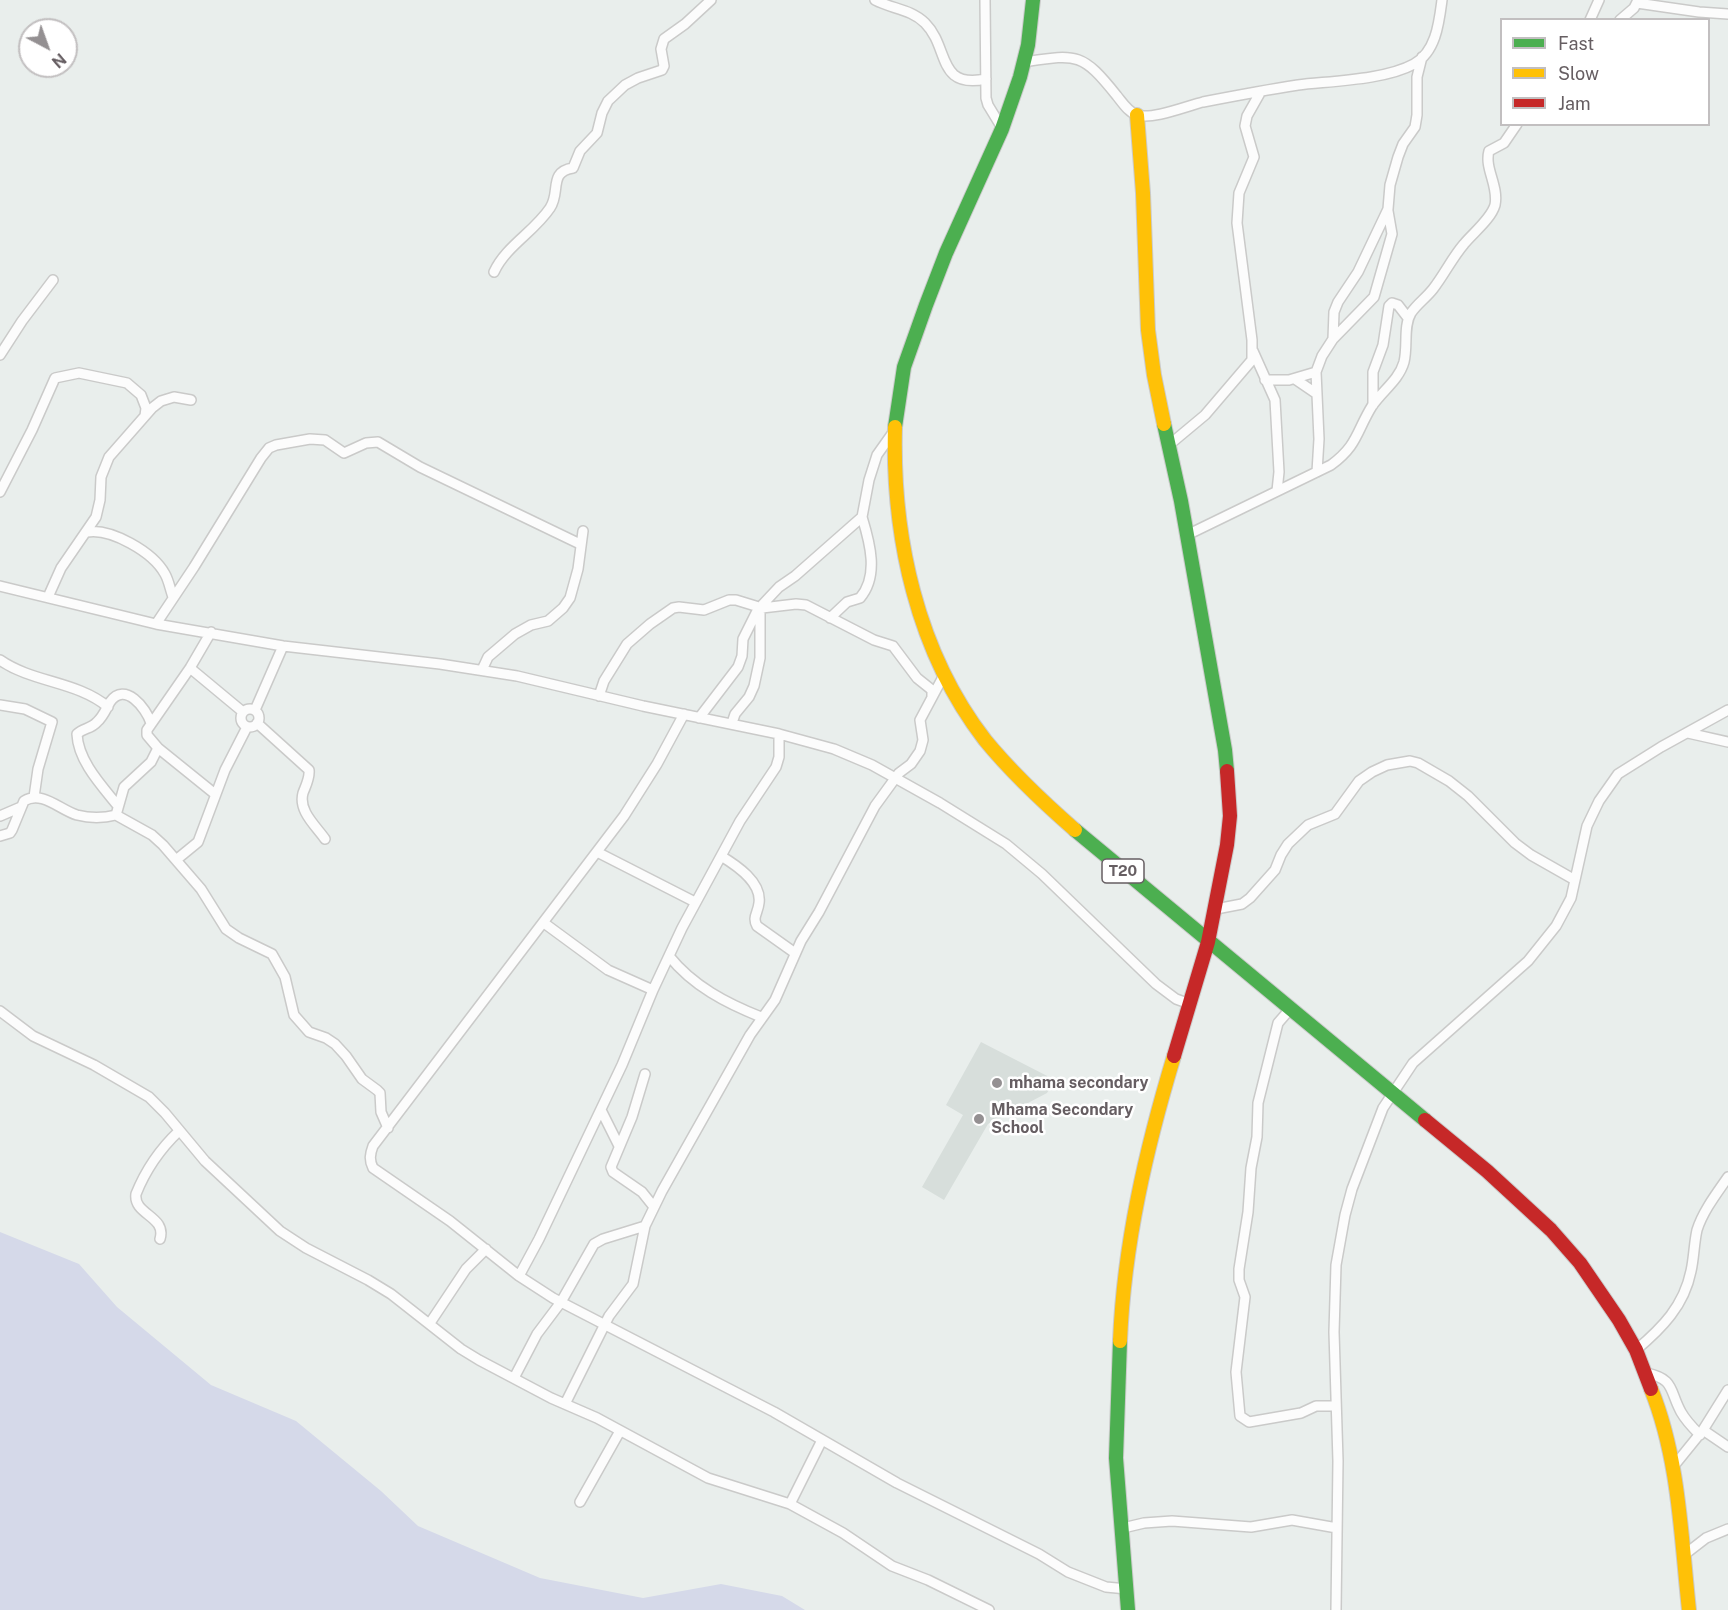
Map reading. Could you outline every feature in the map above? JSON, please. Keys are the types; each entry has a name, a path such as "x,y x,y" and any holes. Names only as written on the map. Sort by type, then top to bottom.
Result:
{"main road":[{"name":"T20","path":"1033,0 1027,50 1002,128 946,254 903,371 896,430 896,490 904,547 923,625 944,675 973,723 1011,771 1086,840 1487,1171 1551,1230 1580,1263 1601,1291 1636,1350 1665,1430 1673,1467 1689,1610"},
{"path":"1128,1610 1116,1433 1122,1301 1128,1253 1135,1208 1162,1094 1216,909 1230,816 1225,750 1187,536 1154,375 1148,330 1143,193 1137,115"}],"street":[{"path":"494,272 502,257 533,229 549,210 556,196 556,180 563,171 573,168 580,151 597,133 608,101 638,78 662,70 664,66 661,49 664,39 685,24 711,0"},
{"path":"875,0 906,10 925,23 950,73 971,82 986,79"},
{"path":"985,0 988,105 1002,128"},
{"path":"1024,62 1059,57 1080,59 1105,80 1126,108 1137,115 1168,113 1202,103 1295,86 1378,75 1414,64 1429,51 1442,0"},
{"path":"1591,18 1599,0"},
{"path":"1623,18 1638,2 1699,12 1728,14"},
{"path":"1317,472 1319,450 1316,372 1322,356 1333,339 1374,297 1392,234 1388,209 1390,185 1403,144 1414,127 1417,115 1418,77 1422,57"},
{"path":"1260,93 1247,116 1245,126 1254,157 1242,182 1237,223 1253,351 1273,393 1276,411 1280,472 1277,491"},
{"path":"1187,536 1331,465 1350,450 1373,405 1397,377 1403,364 1407,350 1408,318 1412,311 1433,289 1461,247 1495,205 1493,182 1487,159 1489,151 1504,143 1516,126"},
{"path":"1333,339 1334,312 1338,302 1358,272 1388,209"},
{"path":"0,355 53,280"},
{"path":"1373,405 1373,372 1383,345 1389,306 1392,303 1398,304 1408,318"},
{"path":"1169,445 1205,415 1250,364 1253,351"},
{"path":"1265,380 1295,379 1316,372"},
{"path":"0,492 32,430 55,378 79,373 127,382 141,395 146,408 145,416"},
{"path":"1295,379 1317,393"},
{"path":"48,597 61,568 96,517 105,466 152,408 169,398 191,400"},
{"path":"830,618 847,602 860,598 870,580 871,554 862,517 869,480 877,455 896,430"},
{"path":"156,624 261,458 269,448 276,445 310,439 325,440 345,453 366,443 378,442 420,467 580,544"},
{"path":"699,718 738,668 742,656 743,639 768,597 812,562 862,517"},
{"path":"87,531 99,530 117,536 153,559 164,572 172,597"},
{"path":"482,670 488,657 516,634 531,625 548,621 563,608 575,585 582,531"},
{"path":"1,588 48,597 156,624 283,646 482,670 699,718 732,723 779,734 852,756 940,803 1006,844 1042,874 1156,984 1176,999 1190,1004"},
{"path":"599,696 604,681 627,644 650,624 673,608 704,610 729,600 736,600 760,608 801,604 874,640 893,646 917,678 932,690 932,696"},
{"path":"732,723 735,714 749,697 754,686 760,658 760,608"},
{"path":"211,632 190,668 151,723 147,735 158,748 215,794"},
{"path":"255,710 283,646"},
{"path":"0,660 26,673 61,683 93,697 108,707"},
{"path":"190,668 243,712"},
{"path":"565,1404 605,1324 633,1284 645,1226 654,1207 761,1017 775,1000 795,953 874,806 895,778 911,764 920,751 923,740 920,720 944,675"},
{"path":"151,723 144,710 128,695 118,696 110,702 100,720 77,734 88,766 117,810 152,836 176,860 210,901 226,929 239,938 267,950 276,959 285,977 294,1015 309,1032 326,1038 340,1049 362,1079 380,1093 381,1112 388,1128"},
{"path":"0,705 25,709 52,722 38,769 34,797"},
{"path":"243,712 249,709 255,710"},
{"path":"243,712 241,721 247,727 252,728 259,717 255,710"},
{"path":"1336,1610 1338,1461 1334,1332 1338,1247 1352,1189 1379,1117 1392,1093 1413,1064 1512,977 1544,944 1565,911 1575,880 1587,826 1612,780 1625,768 1728,710"},
{"path":"684,714 642,788 597,852 373,1146 370,1153 373,1168 450,1221 519,1275 561,1302 774,1412 897,1483 1031,1550 1068,1572 1097,1585 1126,1589"},
{"path":"257,723 309,770 302,804 309,818 325,839"},
{"path":"176,860 198,842 215,794 247,727"},
{"path":"1688,733 1728,742"},
{"path":"519,1275 539,1239 601,1110 653,990 695,902 740,821 776,767 779,757 779,734"},
{"path":"117,810 124,787 151,762 158,748"},
{"path":"1216,909 1242,904 1250,898 1275,870 1288,844 1308,825 1335,814 1359,782 1372,772 1387,765 1410,761 1449,781 1468,796 1515,843 1531,855 1575,880"},
{"path":"0,836 10,833 26,799 34,797 82,816 117,810"},
{"path":"0,816 21,807"},
{"path":"597,852 695,902"},
{"path":"721,856 746,875 755,887 759,899 754,919 757,926 795,953"},
{"path":"544,923 608,970 653,990"},
{"path":"669,956 678,968 704,988 737,1007 761,1017"},
{"path":"1291,1008 1278,1023 1259,1096 1257,1137 1251,1167 1248,1212 1239,1269 1239,1280 1245,1297 1236,1372 1237,1393 1240,1416 1248,1422 1301,1413 1316,1406 1335,1406"},
{"path":"0,1011 33,1036 93,1065 149,1098 165,1113 205,1161 280,1231 306,1248 368,1280 430,1323 461,1349 708,1478 790,1504 843,1533 892,1566 928,1580 989,1610"},
{"path":"645,1074 632,1117 612,1162 612,1170 638,1188 654,1207"},
{"path":"601,1110 619,1146"},
{"path":"160,1239 162,1234 158,1222 139,1205 136,1194 152,1162 179,1131"},
{"path":"1636,1350 1662,1327 1677,1307 1691,1275 1696,1232 1728,1177"},
{"path":"514,1378 537,1334 561,1302 594,1244 645,1226"},
{"path":"430,1323 466,1269 486,1249"},
{"path":"1646,1373 1668,1381 1681,1412 1701,1432 1728,1447"},
{"path":"1673,1467 1701,1432 1728,1390"},
{"path":"580,1502 620,1431"},
{"path":"790,1504 822,1440"},
{"path":"1123,1528 1144,1523 1172,1521 1251,1527 1285,1520 1337,1528"},
{"path":"1684,1555 1706,1538 1728,1529"}],"shaded area":[{"name":"Mhama Secondary School","path":"981,1042 1055,1080 1047,1093 988,1124 944,1200 922,1187 963,1115 946,1105"},
{"path":"0,1232 79,1264 117,1307 211,1385 296,1421 381,1491 418,1526 540,1578 643,1598 721,1584 782,1596 805,1610 0,1610"}],"traffic: fast":[{"path":"895,427 904,367 926,305 946,253 1002,129 1020,77 1028,45 1033,0"},
{"path":"1164,424 1181,501 1227,771"},
{"path":"1075,830 1425,1120"},
{"path":"1120,1341 1116,1458 1128,1610"}],"traffic: slow":[{"path":"1137,115 1143,193 1148,330 1164,424"},
{"path":"895,427 898,510 904,551 913,592 942,669 961,706 985,740 1028,787 1075,830"},
{"path":"1120,1341 1131,1233 1154,1126 1174,1056"},
{"path":"1651,1389 1668,1442 1678,1498 1689,1610"}],"traffic: jam":[{"path":"1174,1056 1208,942 1227,845 1230,816 1227,771"},
{"path":"1425,1120 1487,1171 1551,1230 1580,1263 1619,1320 1636,1350 1651,1389"}],"place":[{"name":"mhama secondary","path":"997,1083"},
{"name":"Mhama Secondary School","path":"979,1119"}]}
